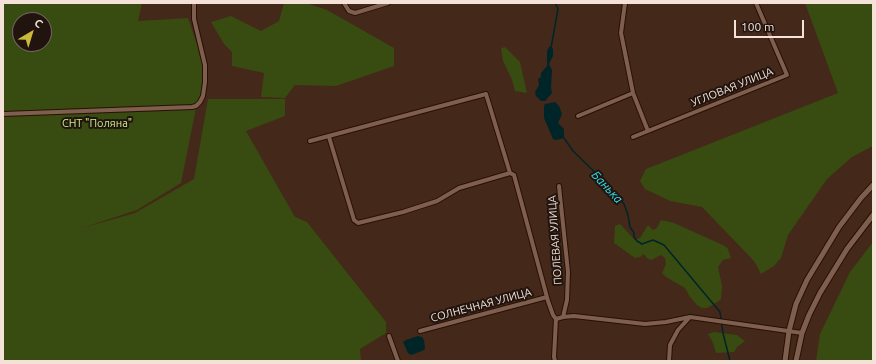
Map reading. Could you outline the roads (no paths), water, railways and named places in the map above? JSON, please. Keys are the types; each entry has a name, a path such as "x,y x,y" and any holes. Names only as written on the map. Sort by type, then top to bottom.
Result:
{"street":[{"path":"3,114 192,108 196,106 203,96 206,65 193,13 194,3"},
{"path":"344,3 349,11 355,14 388,3"},
{"path":"625,3 621,33 633,93 648,131"},
{"name":"УГЛОВАЯ УЛИЦА","path":"633,137 788,75 756,3"},
{"path":"578,116 633,93"},
{"path":"310,141 486,94 510,173 514,175 553,315 556,320 555,361"},
{"path":"329,137 354,220 358,223 403,212 437,201 459,188 510,173"},
{"path":"785,361 796,304 806,280 839,227 856,203 873,185"},
{"name":"ПОЛЕВАЯ УЛИЦА","path":"559,186 568,272 567,300 563,317"},
{"path":"796,361 802,333 809,314 820,293 843,255 873,215"},
{"name":"СОЛНЕЧНАЯ УЛИЦА","path":"420,331 548,297"},
{"path":"556,320 563,317 574,316 644,324 666,322 690,317 802,333"},
{"path":"669,361 670,345 678,330 690,317"},
{"path":"389,336 398,361"},
{"path":"799,361 800,339"}],"water":[{"path":"549,47 553,49 553,56 549,64 552,70 552,93 545,101 541,101 536,96 535,92 539,85 538,79 541,77 541,73 547,66 547,51"},
{"path":"555,102 559,106 562,114 558,123 564,129 564,138 556,140 553,139 544,118 545,104"},
{"path":"418,336 422,337 424,340 425,349 411,355 408,353 403,342"}],"waterway":[{"name":"Банька","path":"551,48 558,9 555,3"},
{"name":"Банька","path":"564,138 573,151 609,186 624,204 630,227 637,241 642,244 653,240 664,245 720,312 723,333 730,361"}],"park label":[{"name":"СНТ \"Поляна\"","path":"97,123"}]}
